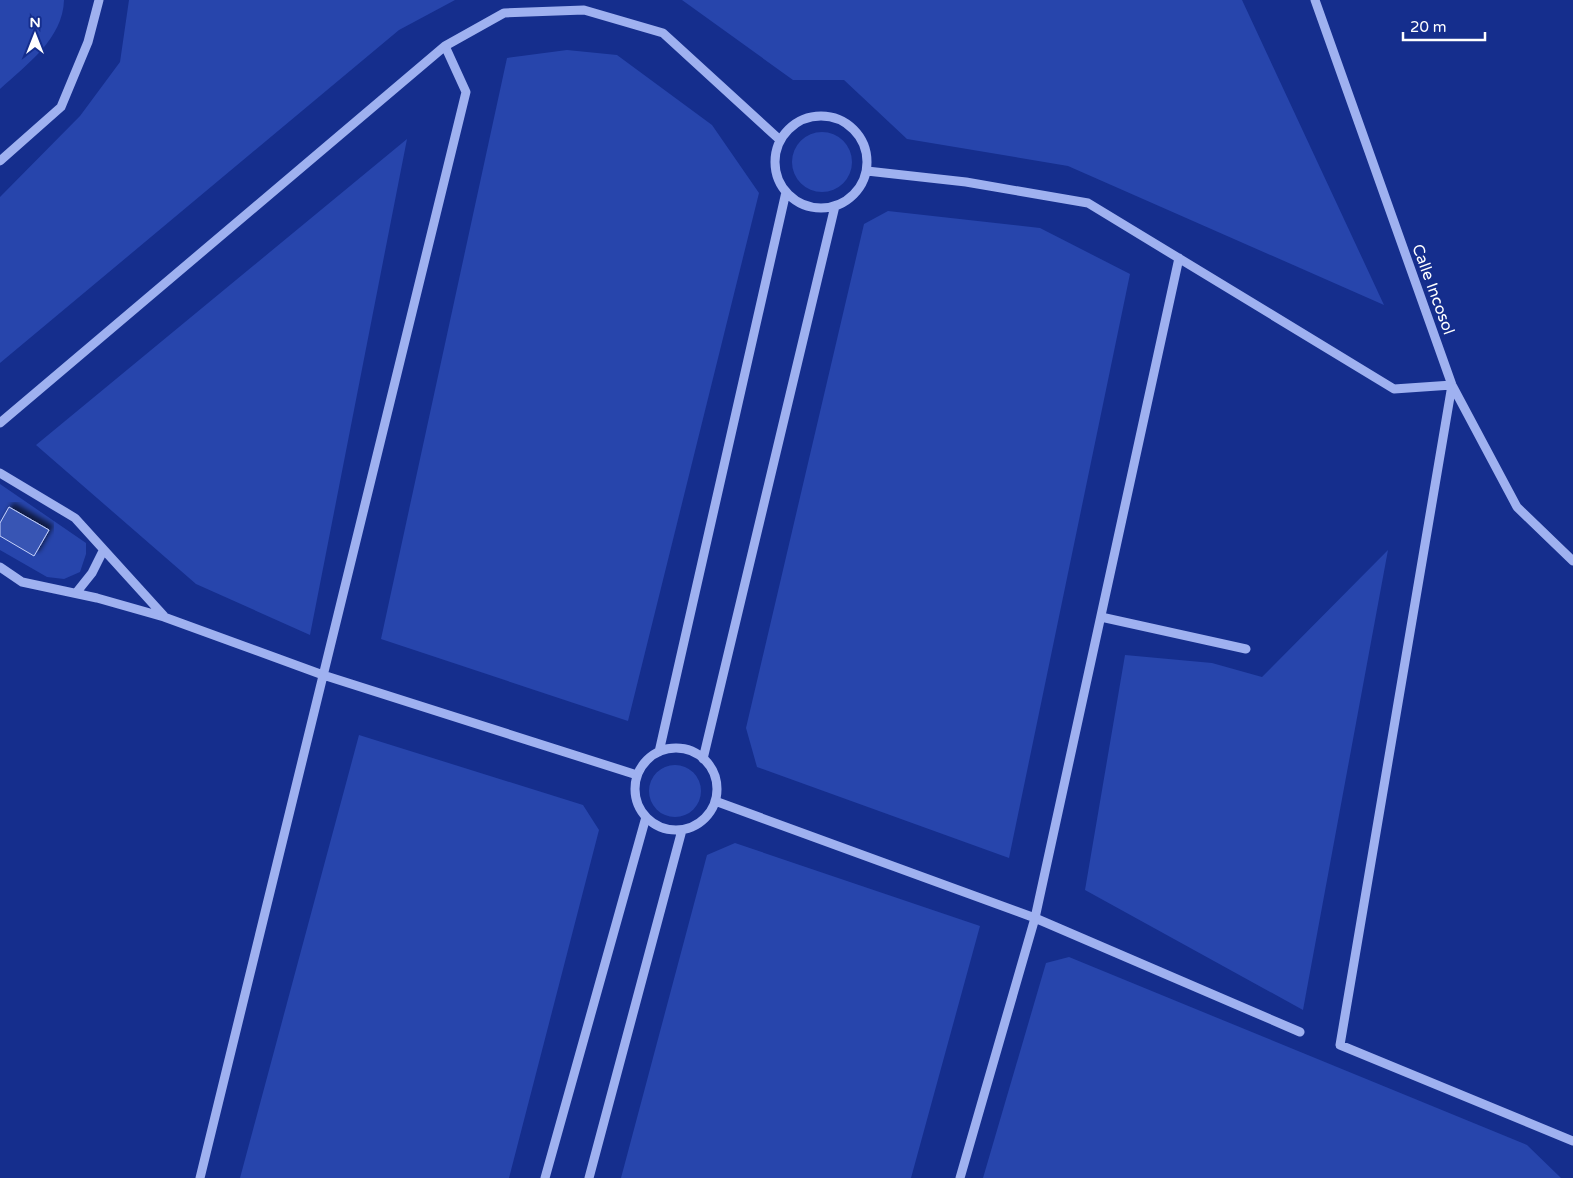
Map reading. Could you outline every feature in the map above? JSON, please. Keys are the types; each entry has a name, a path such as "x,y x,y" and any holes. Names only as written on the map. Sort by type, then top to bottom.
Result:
{"street":[{"path":"0,161 61,107 88,42 99,0"},
{"name":"Calle Incosol","path":"1315,0 1452,385 1517,508 1573,561"},
{"path":"0,423 445,46 504,13 584,10 663,34 780,140"},
{"path":"200,1178 466,92 445,46"},
{"path":"815,116 829,116 843,121 855,130 863,142 867,156 867,171 863,183 856,193 835,206 821,208 808,206 796,201 786,192 778,180 774,167 775,154 780,140 788,129 800,120 815,116"},
{"path":"867,171 966,182 1088,203 1394,389 1452,385 1340,1044 1573,1141"},
{"path":"659,752 786,192"},
{"path":"704,759 835,206"},
{"path":"960,1178 1035,918 1179,258"},
{"path":"0,473 74,518 164,616"},
{"path":"76,593 92,573 103,551"},
{"path":"0,567 22,582 76,593 164,616 323,674 637,775"},
{"path":"1101,617 1246,649"},
{"path":"683,749 704,759 715,778 715,801 703,820 682,830 668,830 656,825 646,817 636,797 637,775 642,766 659,752 683,749"},
{"path":"715,801 1035,918 1300,1032"},
{"path":"545,1178 646,817"},
{"path":"589,1178 682,830"}],"shaded area":[{"path":"0,0 64,0 62,14 50,39 31,61 0,89"},
{"path":"129,0 455,0 399,30 0,363 0,197 80,116 120,62"},
{"path":"682,0 1242,0 1384,305 1068,166 907,139 844,80 793,80"},
{"path":"567,50 617,55 712,125 759,193 628,721 381,639 507,58"},
{"path":"822,132 834,134 847,145 852,162 850,174 839,187 822,192 810,190 797,179 792,162 794,150 805,137"},
{"path":"407,139 310,635 196,584 36,445"},
{"path":"888,211 1040,228 1130,274 1009,858 757,767 746,728 864,224"},
{"path":"0,484 86,543 86,554 80,572 64,579 47,577 0,550"},
{"path":"1388,550 1303,1010 1085,890 1125,655 1212,663 1262,677"},
{"path":"359,735 583,805 599,830 509,1178 240,1178"},
{"path":"670,765 680,765 690,769 697,776 701,791 697,806 690,813 680,817 670,817 660,813 653,806 649,796 649,786 653,776 660,769"},
{"path":"735,843 980,926 911,1178 621,1178 707,855"},
{"path":"1069,957 1527,1145 1561,1178 983,1178 1046,963"}],"building":[{"path":"9,507 49,530 34,556 0,536 0,523"}]}
